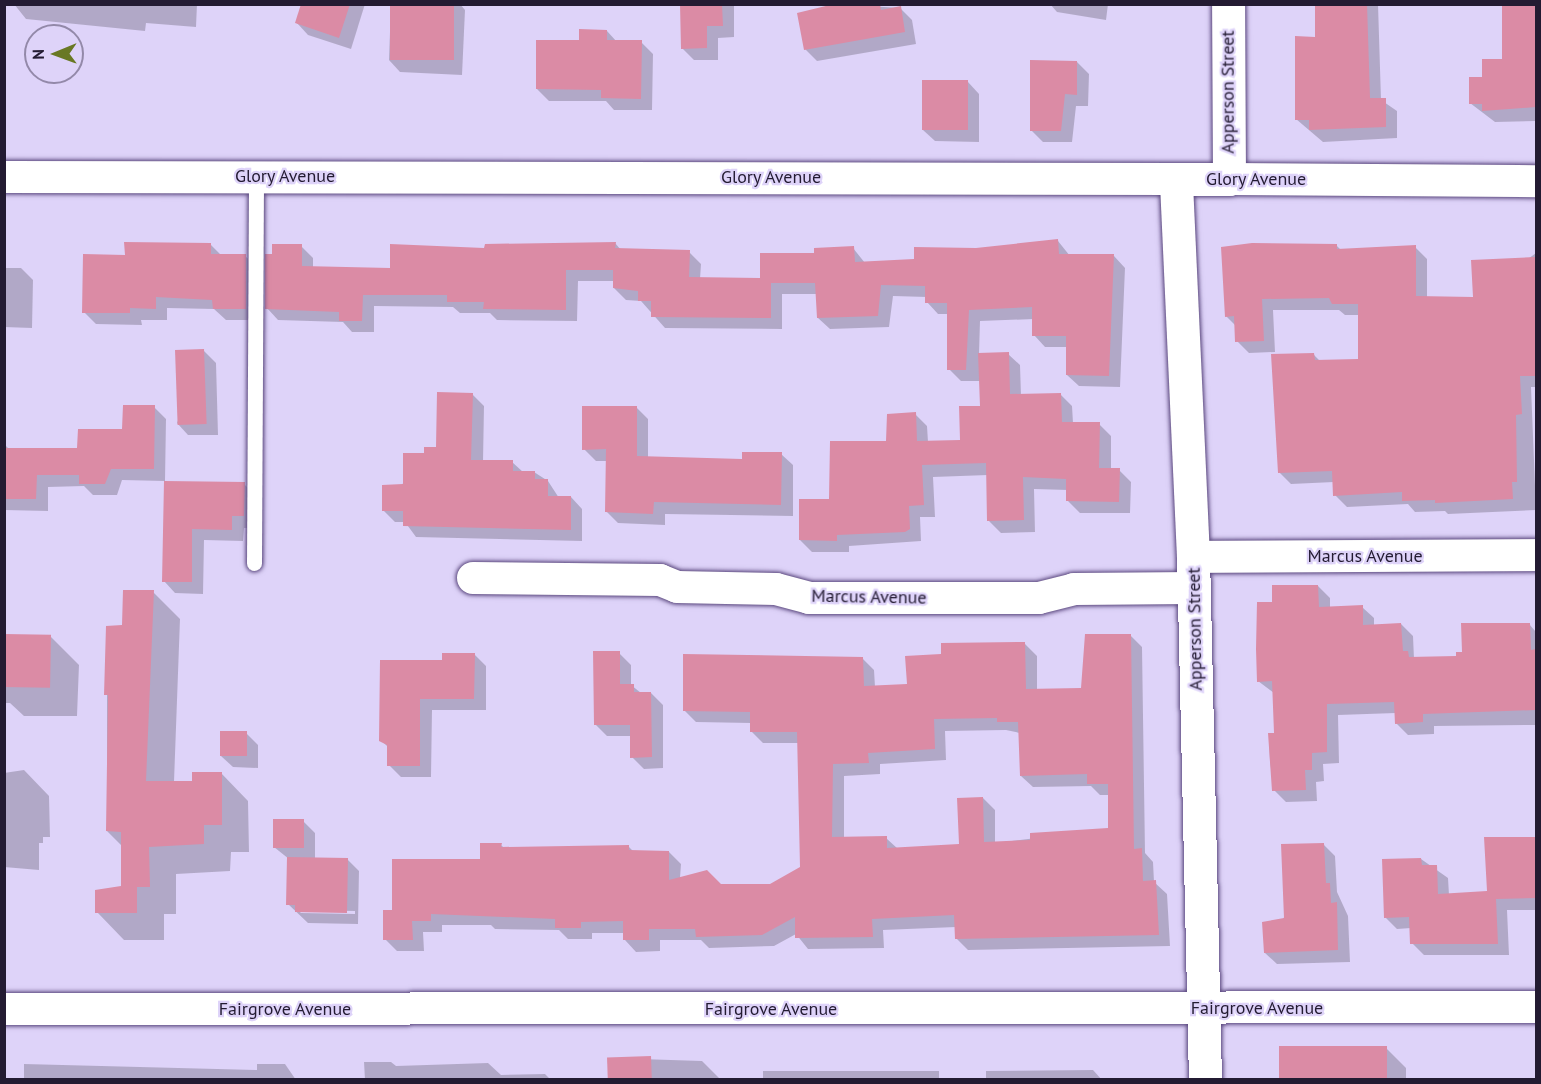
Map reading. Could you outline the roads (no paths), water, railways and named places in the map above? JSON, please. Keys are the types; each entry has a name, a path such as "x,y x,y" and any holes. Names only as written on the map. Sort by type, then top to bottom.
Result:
{"street":[{"name":"Apperson Street","path":"1228,4 1229,179"},
{"name":"Glory Avenue","path":"4,177 1536,181"},
{"name":"Apperson Street","path":"1176,179 1194,572 1205,1080"},
{"name":"Marcus Avenue","path":"473,578 660,580 677,587 776,590 808,598 1039,598 1074,589 1194,572 1536,555"},
{"name":"Fairgrove Avenue","path":"4,1009 1536,1008"}],"lane":[{"path":"254,563 256,176"}]}
